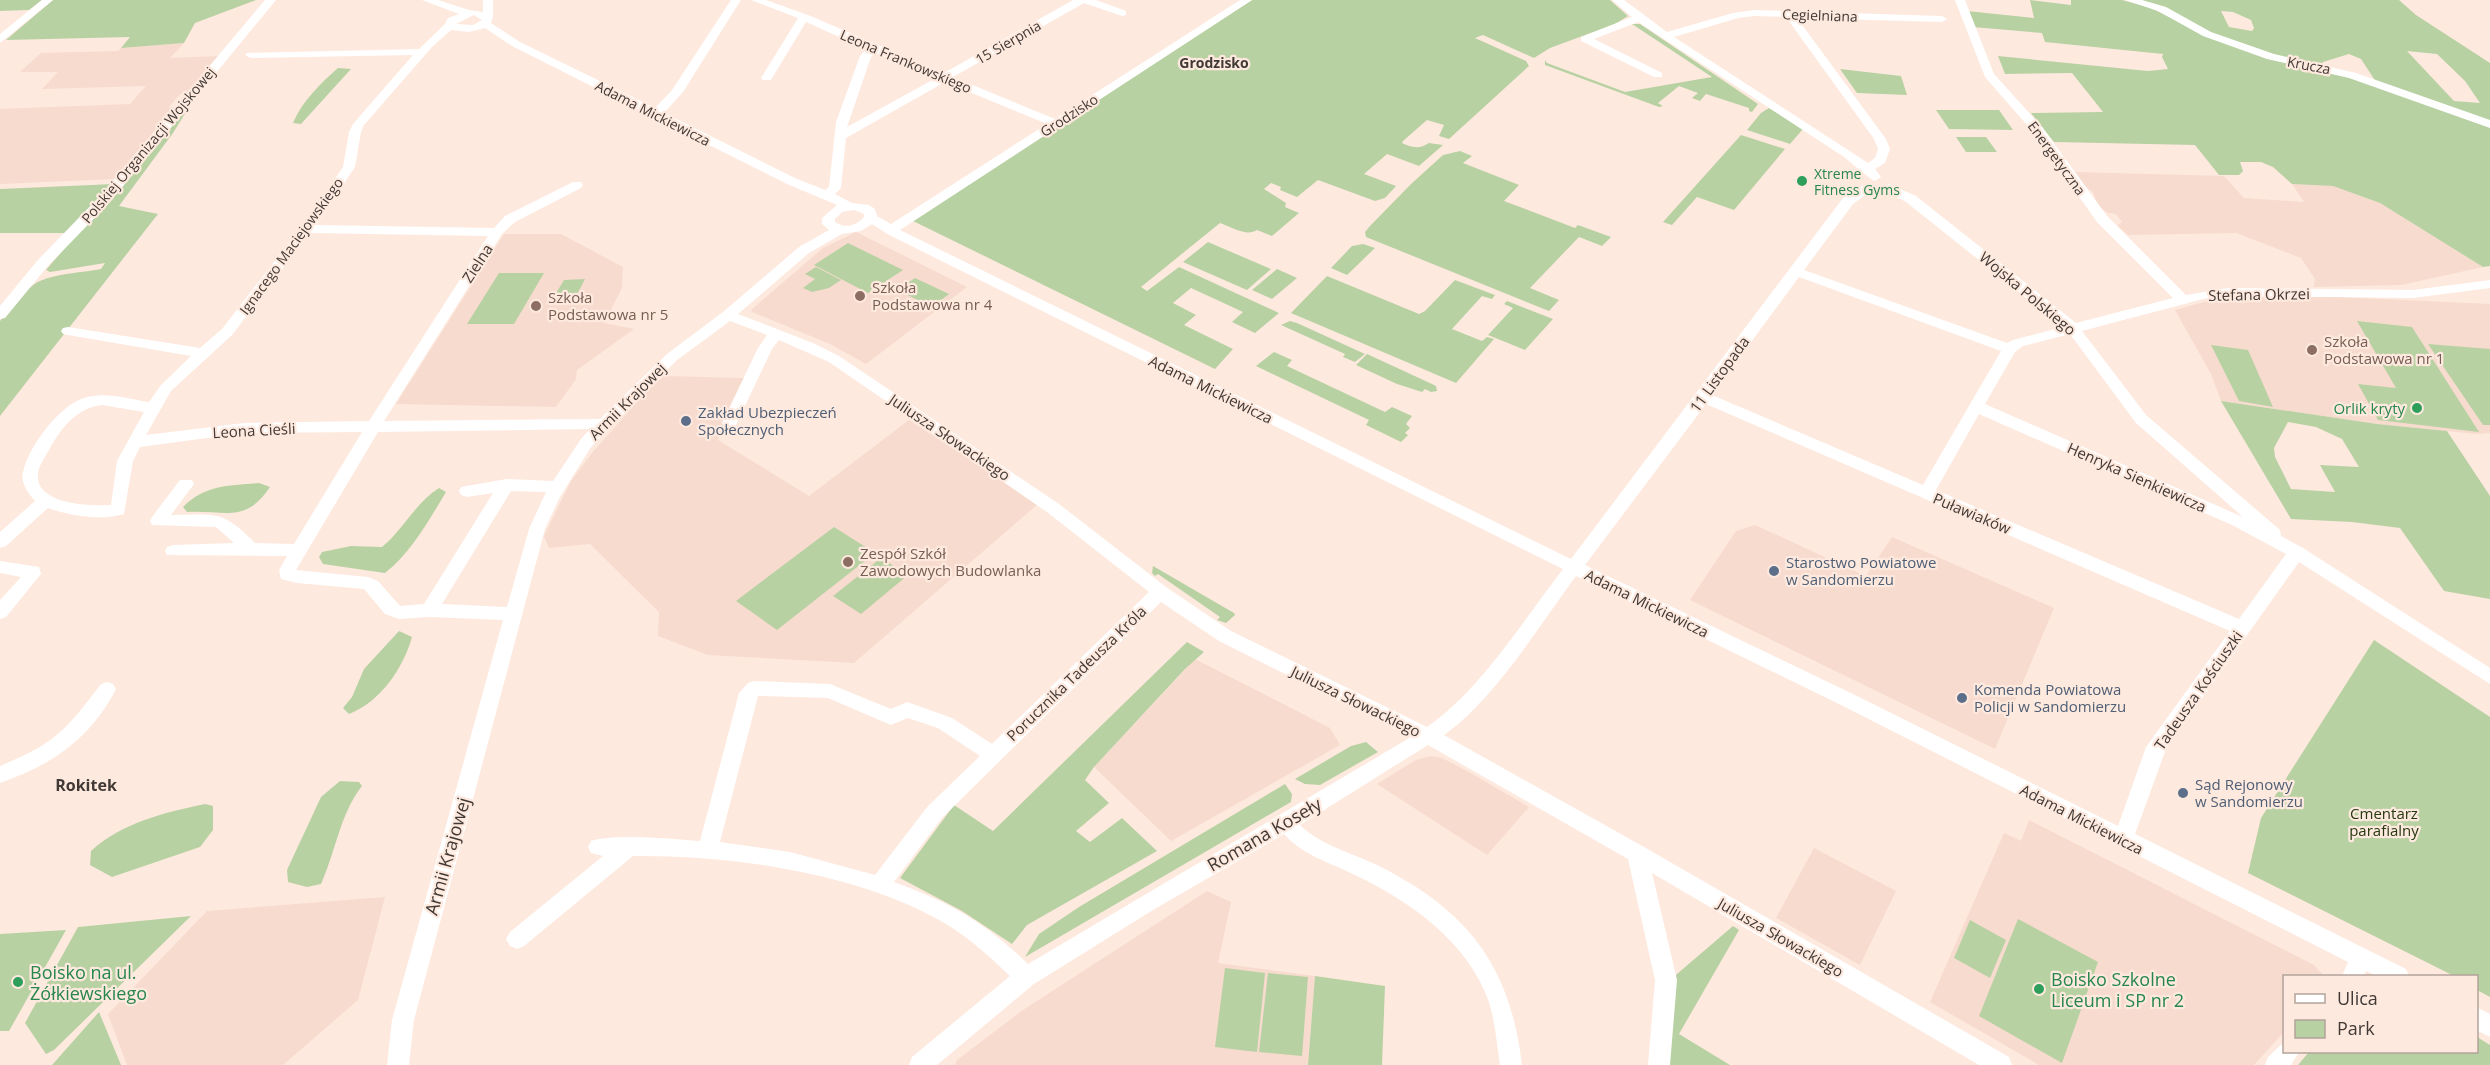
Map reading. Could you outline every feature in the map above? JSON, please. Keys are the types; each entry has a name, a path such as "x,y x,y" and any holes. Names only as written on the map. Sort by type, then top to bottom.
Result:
{"street":[{"path":"0,40 48,0"},
{"name":"Polskiej Organizacji Wojskowej","path":"0,315 42,264 105,199 271,0"},
{"path":"477,24 487,0"},
{"name":"Ignacego Maciejowskiego","path":"45,501 53,505 99,512 118,510 125,461 166,388 227,332 306,229 349,167 355,132 359,124 452,22 470,13 487,0"},
{"path":"655,114 677,92 736,0"},
{"name":"Leona Frankowskiego","path":"756,0 804,17 873,48 1056,123"},
{"name":"15 Sierpnia","path":"841,135 1081,0"},
{"path":"1086,0 1122,13"},
{"name":"Grodzisko","path":"892,231 1247,0"},
{"path":"1617,0 1871,177 1884,150 1880,139 1789,14"},
{"name":"Energetyczna","path":"1960,0 1989,75 2038,130 2102,219 2182,299"},
{"name":"Krucza","path":"2130,0 2162,9 2207,34 2271,57 2346,73 2490,124"},
{"path":"432,3 470,13 477,24"},
{"path":"432,3 452,22 455,28 477,24"},
{"name":"Cegielniana","path":"1666,36 1737,15 1755,13 1942,19"},
{"path":"767,78 804,17"},
{"path":"1640,18 1584,39 1658,75"},
{"name":"Ignacego Maciejowskiego","path":"425,49 477,24"},
{"name":"Adama Mickiewicza","path":"477,24 791,182 849,206 864,208 870,212 867,222 892,231 1572,567 1848,700 2123,840 2357,967 2393,975"},
{"path":"826,195 835,188 843,122 866,56 873,48"},
{"path":"251,55 425,49"},
{"name":"Wojska Polskiego","path":"1871,177 1880,190 1889,188 1911,200 2073,328 2141,418 2267,526 2278,542"},
{"name":"11 Listopada","path":"1572,567 1703,397 1794,271 1848,201 1871,177"},
{"name":"Adama Mickiewicza","path":"791,182 835,211"},
{"path":"497,232 510,219 577,185"},
{"path":"834,228 828,218 835,211 849,206"},
{"name":"Armii Krajowej","path":"398,1065 402,1020 479,745 512,614 537,529 558,487 586,443 672,357 728,315 834,228 851,230 867,222"},
{"name":"Zielna","path":"306,229 497,232"},
{"name":"Zielna","path":"374,425 497,232"},
{"path":"1794,271 2009,349 1926,494"},
{"name":"Stefana Okrzei","path":"2009,349 2018,343 2182,299 2229,292 2413,294 2490,284"},
{"name":"Juliusza Słowackiego","path":"728,315 808,346 859,375 1053,508 1160,592 1225,636 1428,736 1636,853 2001,1065"},
{"path":"68,331 203,353"},
{"path":"730,423 765,348 776,334"},
{"name":"Puławiaków","path":"1703,397 2242,628"},
{"path":"0,542 45,501 29,480 30,473 50,434 69,414 87,404 102,400 153,408"},
{"name":"Henryka Sienkiewicza","path":"1975,406 2238,521 2278,542 2490,677"},
{"name":"Leona Cieśli","path":"135,442 244,428 603,424"},
{"path":"374,425 287,570 287,574 362,581 375,586 389,608 395,612 429,610 512,614"},
{"path":"186,484 158,521 219,521 232,530 250,549"},
{"path":"467,491 507,485 558,487"},
{"path":"429,610 507,485"},
{"path":"173,551 300,550"},
{"name":"Tadeusza Kościuszki","path":"2123,840 2159,743 2297,552"},
{"path":"0,567 33,572 0,612"},
{"name":"Romana Koseły","path":"920,1065 976,1016 1026,977 1146,903 1286,823 1451,720 1479,692 1572,567"},
{"name":"Porucznika Tadeusza Króla","path":"879,885 935,812 1160,592"},
{"path":"708,849 748,693 754,688 830,691 891,717 907,710 945,723 992,754"},
{"path":"0,775 42,756 62,743 75,731 107,689"},
{"path":"1286,823 1300,838 1374,873 1410,894 1443,918 1462,937 1494,986 1509,1036 1510,1065"},
{"path":"598,846 708,849 802,862 859,877 947,914 997,948 1026,977"},
{"path":"517,939 630,846"},
{"path":"1636,853 1666,980 1659,1065"},
{"path":"2276,1065 2287,1053"}],"shaded area":[{"path":"184,43 170,58 220,56 188,94 180,94 169,107 177,108 114,179 0,184 0,109 130,104 146,86 42,89 58,72 20,72 41,53 118,51 121,48"},
{"path":"2075,172 2224,176 2244,198 2304,202 2292,184 2333,186 2380,203 2483,267 2401,285 2314,287 2315,279 2301,258 2236,233 2128,235 2119,227 2118,225 2122,222 2116,214 2108,213 2098,206 2093,192 2086,187"},
{"name":"Szkoła Podstawowa nr 4","path":"856,232 967,287 866,364 830,344 751,310 823,248"},
{"name":"Szkoła Podstawowa nr 5","path":"504,234 561,234 623,267 622,288 604,323 634,329 577,370 576,379 556,407 396,404"},
{"name":"Szkoła Podstawowa nr 1","path":"2338,297 2490,304 2490,433 2476,434 2377,424 2221,401 2211,374 2175,310 2211,300 2229,298"},
{"path":"664,376 744,378 718,440 809,496 909,420 1038,504 854,663 708,655 658,636 659,612 590,544 549,548 544,536 571,481 592,453 644,394"},
{"path":"1755,525 1866,576 1892,537 2054,608 1995,749 1690,600 1736,531"},
{"path":"1195,659 1330,728 1340,745 1171,841 1094,767"},
{"path":"1430,756 1442,758 1529,807 1487,855 1377,784 1416,760"},
{"path":"2029,820 2314,965 2323,975 2283,975 2283,1033 2254,1065 2039,1065 1930,1002 2004,833 2021,841"},
{"path":"1814,848 1896,891 1860,965 1776,918"},
{"path":"1207,891 1231,902 1218,963 1315,976 1308,1065 955,1065 957,1060 1023,1010"},
{"path":"385,897 358,1000 283,1065 127,1065 108,1014 207,911"}],"green space":[{"path":"0,0 42,0 29,10 0,11"},
{"path":"53,0 256,0 195,23 184,43 121,48 130,37 6,40"},
{"path":"1252,0 1610,0 1628,16 1615,24 1550,48 1534,58 1483,35 1475,38 1526,61 1529,66 1449,139 1439,136 1444,125 1427,120 1403,141 1402,143 1416,147 1429,143 1443,145 1419,166 1387,154 1364,174 1396,186 1385,198 1375,201 1318,180 1297,197 1280,190 1281,187 1271,183 1264,189 1286,203 1285,207 1299,213 1272,236 1257,230 1244,232 1220,223 1141,287 1147,291 1179,267 1279,313 1255,333 1232,322 1243,312 1191,288 1173,303 1196,315 1184,325 1233,349 1215,369 913,221"},
{"path":"2030,0 2071,5 2071,0 2122,0 2151,8 2208,36 2323,68 2490,125 2490,266 2483,267 2380,203 2333,186 2292,184 2273,167 2261,162 2240,162 2243,171 2239,175 2219,175 2195,145 2054,142 2031,113 2103,112 2072,73 2005,74 1998,56 2148,71 2168,69 2162,57 2163,54 2045,42 2042,33 1973,27 1967,11 2034,18"},
{"path":"2136,0 2399,0 2416,15 2490,63 2490,123 2376,82 2361,59 2349,54 2323,62 2321,66 2273,56 2204,31","holes":["2221,11 2233,12 2251,20 2254,28 2252,31 2229,27","2407,51 2437,54 2465,81 2480,103 2454,101"]},
{"path":"1632,24 1640,24 1758,104 1752,112 1749,108 1706,94 1700,101 1692,98 1698,93 1679,86 1658,103 1663,106 1659,107 1545,65 1545,60 1547,63 1625,92 1712,77"},
{"path":"338,68 351,69 301,124 293,123 307,100"},
{"path":"1840,69 1901,76 1907,95 1857,93"},
{"path":"199,91 173,133 119,206 158,214 0,416 0,321 21,296 36,283 59,275 101,269 105,263 50,272 46,270"},
{"path":"1769,108 1803,129 1790,144 1747,130 1761,113"},
{"path":"1936,110 1999,110 2013,130 1949,129"},
{"path":"1741,135 1785,149 1734,210 1697,197 1672,225 1663,222"},
{"path":"1956,137 1986,137 1997,152 1966,152"},
{"path":"1460,151 1472,156 1463,163 1519,185 1504,201 1575,228 1578,225 1611,237 1602,246 1579,237 1530,288 1559,300 1549,311 1366,237 1365,232 1370,226 1411,184 1443,155"},
{"path":"114,184 68,233 0,233 0,189"},
{"path":"1208,242 1271,269 1247,290 1183,262"},
{"path":"848,243 903,270 868,293 814,265"},
{"path":"1363,244 1375,248 1347,275 1331,268 1352,246"},
{"path":"816,267 841,280 829,288 812,292 803,288 815,279 805,274"},
{"path":"1277,269 1297,278 1272,299 1252,290"},
{"path":"499,273 544,273 514,324 467,324"},
{"path":"1327,276 1419,314 1425,311 1455,280 1495,295 1492,299 1482,296 1452,329 1482,341 1487,337 1494,339 1456,383 1291,313"},
{"path":"915,278 949,294 932,307 897,290"},
{"path":"585,279 574,300 552,300 564,280"},
{"path":"1507,301 1553,319 1525,350 1488,335 1513,308 1504,304"},
{"path":"1290,321 1365,354 1355,362 1343,357 1345,354 1281,325"},
{"path":"2357,321 2412,327 2479,432 2378,420 2358,384 2396,388"},
{"path":"2428,344 2490,349 2490,425 2483,425"},
{"path":"2211,345 2248,350 2273,407 2239,401"},
{"path":"1274,352 1292,360 1287,366 1385,412 1392,407 1412,416 1406,424 1410,428 1405,433 1408,435 1401,442 1366,425 1369,420 1256,366"},
{"path":"1367,354 1436,386 1437,391 1431,392 1425,389 1422,392 1397,384 1356,365"},
{"path":"2221,401 2377,424 2447,431 2490,496 2490,599 2444,591 2400,528 2352,522 2291,519","holes":["2288,422 2316,427 2342,439 2359,467 2320,465 2335,492 2291,489 2275,457 2274,448"]},
{"path":"259,483 270,487 261,499 243,511 234,513 187,512 183,507 209,490"},
{"path":"439,488 446,492 426,525 403,556 385,573 323,564 319,557 322,552 351,546 382,547 423,501"},
{"path":"834,527 875,553 777,630 736,601"},
{"path":"881,558 908,575 861,614 833,596"},
{"path":"1153,566 1235,615 1226,623 1217,620 1220,617 1158,574 1155,576 1152,573"},
{"path":"399,631 412,637 403,661 380,693 360,709 349,714 343,708 352,697 364,669"},
{"name":"Cmentarz parafialny","path":"2374,640 2490,717 2490,997 2478,991 2478,975 2452,975 2248,873 2261,818"},
{"path":"1187,642 1204,652 1185,669 1094,767 1085,780 1109,803 1076,831 1090,842 1122,818 1157,851 1027,925 1012,944 962,911 900,878 954,805 993,831"},
{"path":"1366,742 1378,752 1320,785 1305,784 1295,779 1351,746"},
{"path":"340,781 359,782 362,786 348,808 321,884 307,887 288,882 287,870 321,797"},
{"path":"1285,784 1292,794 1291,802 1025,957 1039,934 1079,907"},
{"path":"205,804 213,806 213,830 200,847 112,877 90,865 91,851 116,833 160,815"},
{"path":"191,916 54,1050 46,1054 25,1023 78,927"},
{"name":"Boisko Szkolne Liceum i SP nr 2","path":"2018,919 2098,962 2062,1063 1979,1016"},
{"path":"1970,920 2006,940 1990,978 1954,958"},
{"path":"1733,926 1739,930 1679,1034 1730,1065 1665,1065 1670,980"},
{"name":"Boisko na ul. Żółkiewskiego","path":"66,930 9,1031 0,1031 0,934"},
{"path":"1225,968 1265,973 1257,1052 1215,1047"},
{"path":"1268,973 1308,977 1302,1056 1259,1052"},
{"path":"1315,976 1385,986 1382,1065 1308,1065"},
{"path":"99,1012 121,1065 52,1065"},
{"path":"2478,1038 2490,1045 2490,1065 2298,1065 2308,1053 2478,1053"}],"place":[{"name":"Xtreme Fitness Gyms","path":"1802,181"},
{"name":"Szkoła Podstawowa nr 4","path":"860,296"},
{"name":"Szkoła Podstawowa nr 5","path":"536,306"},
{"name":"Szkoła Podstawowa nr 1","path":"2312,350"},
{"name":"Orlik kryty","path":"2417,408"},
{"name":"Zakład Ubezpieczeń Społecznych","path":"686,421"},
{"name":"Zespół Szkół Zawodowych Budowlanka","path":"848,562"},
{"name":"Starostwo Powiatowe w Sandomierzu","path":"1774,571"},
{"name":"Komenda Powiatowa Policji w Sandomierzu","path":"1962,698"},
{"name":"Sąd Rejonowy w Sandomierzu","path":"2183,793"},
{"name":"Boisko na ul. Żółkiewskiego","path":"18,982"},
{"name":"Boisko Szkolne Liceum i SP nr 2","path":"2039,989"}],"district":[{"name":"Grodzisko","path":"1214,62"},
{"name":"Rokitek","path":"86,785"}]}
